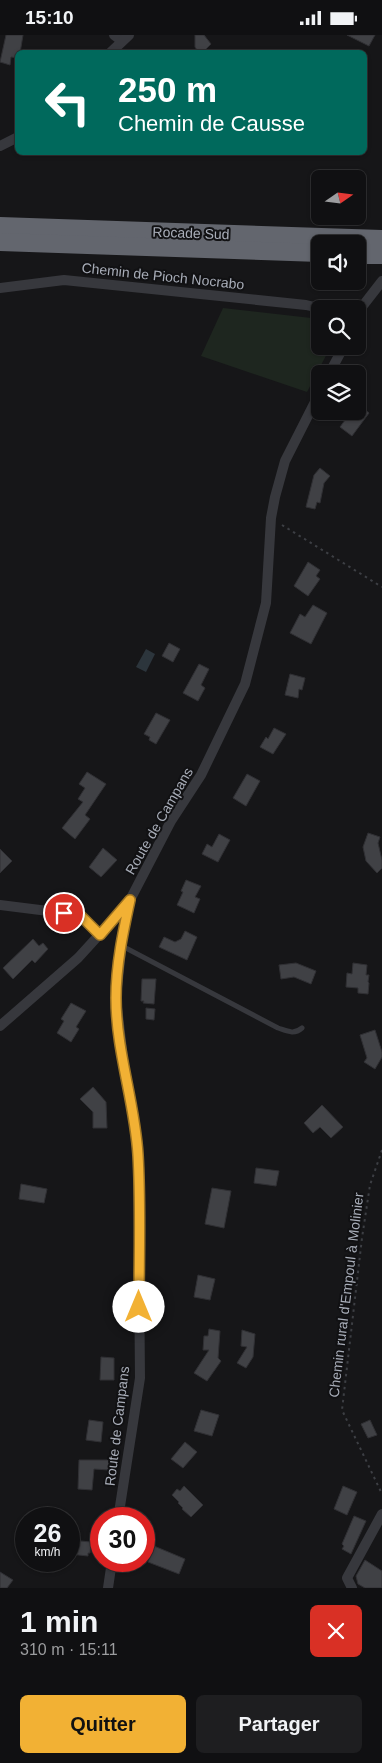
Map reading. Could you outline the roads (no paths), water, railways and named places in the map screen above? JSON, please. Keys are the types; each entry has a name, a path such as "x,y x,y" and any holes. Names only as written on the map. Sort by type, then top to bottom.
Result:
{"highway":[{"name":"Rocade Sud","path":"0,226 382,239"},
{"name":"Rocade Sud","path":"0,241 311,253"},
{"path":"366,255 382,255"}],"street":[{"path":"112,50 122,37"},
{"path":"0,146 15,138"},
{"name":"Chemin de Pioch Nocrabo","path":"0,288 64,280 311,306"},
{"path":"366,302 382,281"},
{"name":"Route de Campans","path":"120,1507 140,1378 138,1155 134,1117 124,1067 116,997 121,946 130,900 171,821 201,775 245,684 266,603 271,518 285,461 311,410"},
{"path":"0,1027 71,964 100,935 130,900"},
{"path":"0,905 80,915 100,935"},
{"path":"352,1588 347,1578 382,1514"},
{"path":"108,1588 110,1572"}],"lane":[{"path":"121,946 291,1033 298,1032 302,1028"}]}
